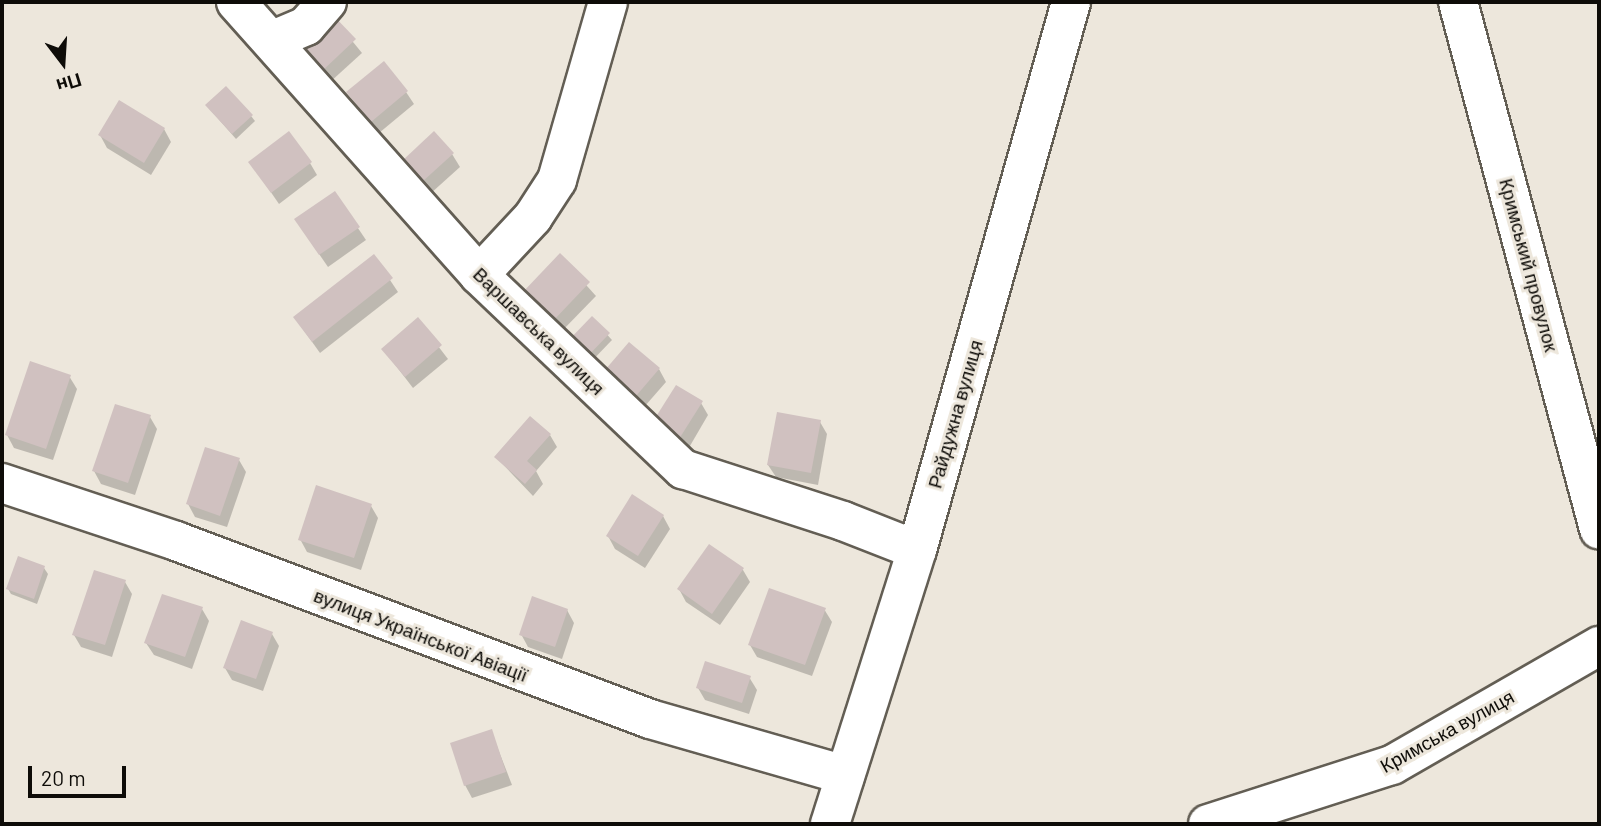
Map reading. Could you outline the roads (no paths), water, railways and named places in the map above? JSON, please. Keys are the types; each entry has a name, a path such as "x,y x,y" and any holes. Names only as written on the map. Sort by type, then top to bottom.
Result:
{"street":[{"name":"Варшавська вулиця","path":"236,2 273,40 479,275 683,469 843,521 917,550"},
{"path":"273,40 306,26 327,2"},
{"path":"479,275 533,217 557,180 608,2"},
{"name":"Райдужна вулиця","path":"830,824 917,550 1071,2"},
{"name":"Кримський провулок","path":"1458,2 1599,529"},
{"name":"вулиця Української Авіації","path":"2,484 176,541 650,719 845,775"},
{"name":"Кримська вулиця","path":"1208,824 1392,765 1599,646"}]}
